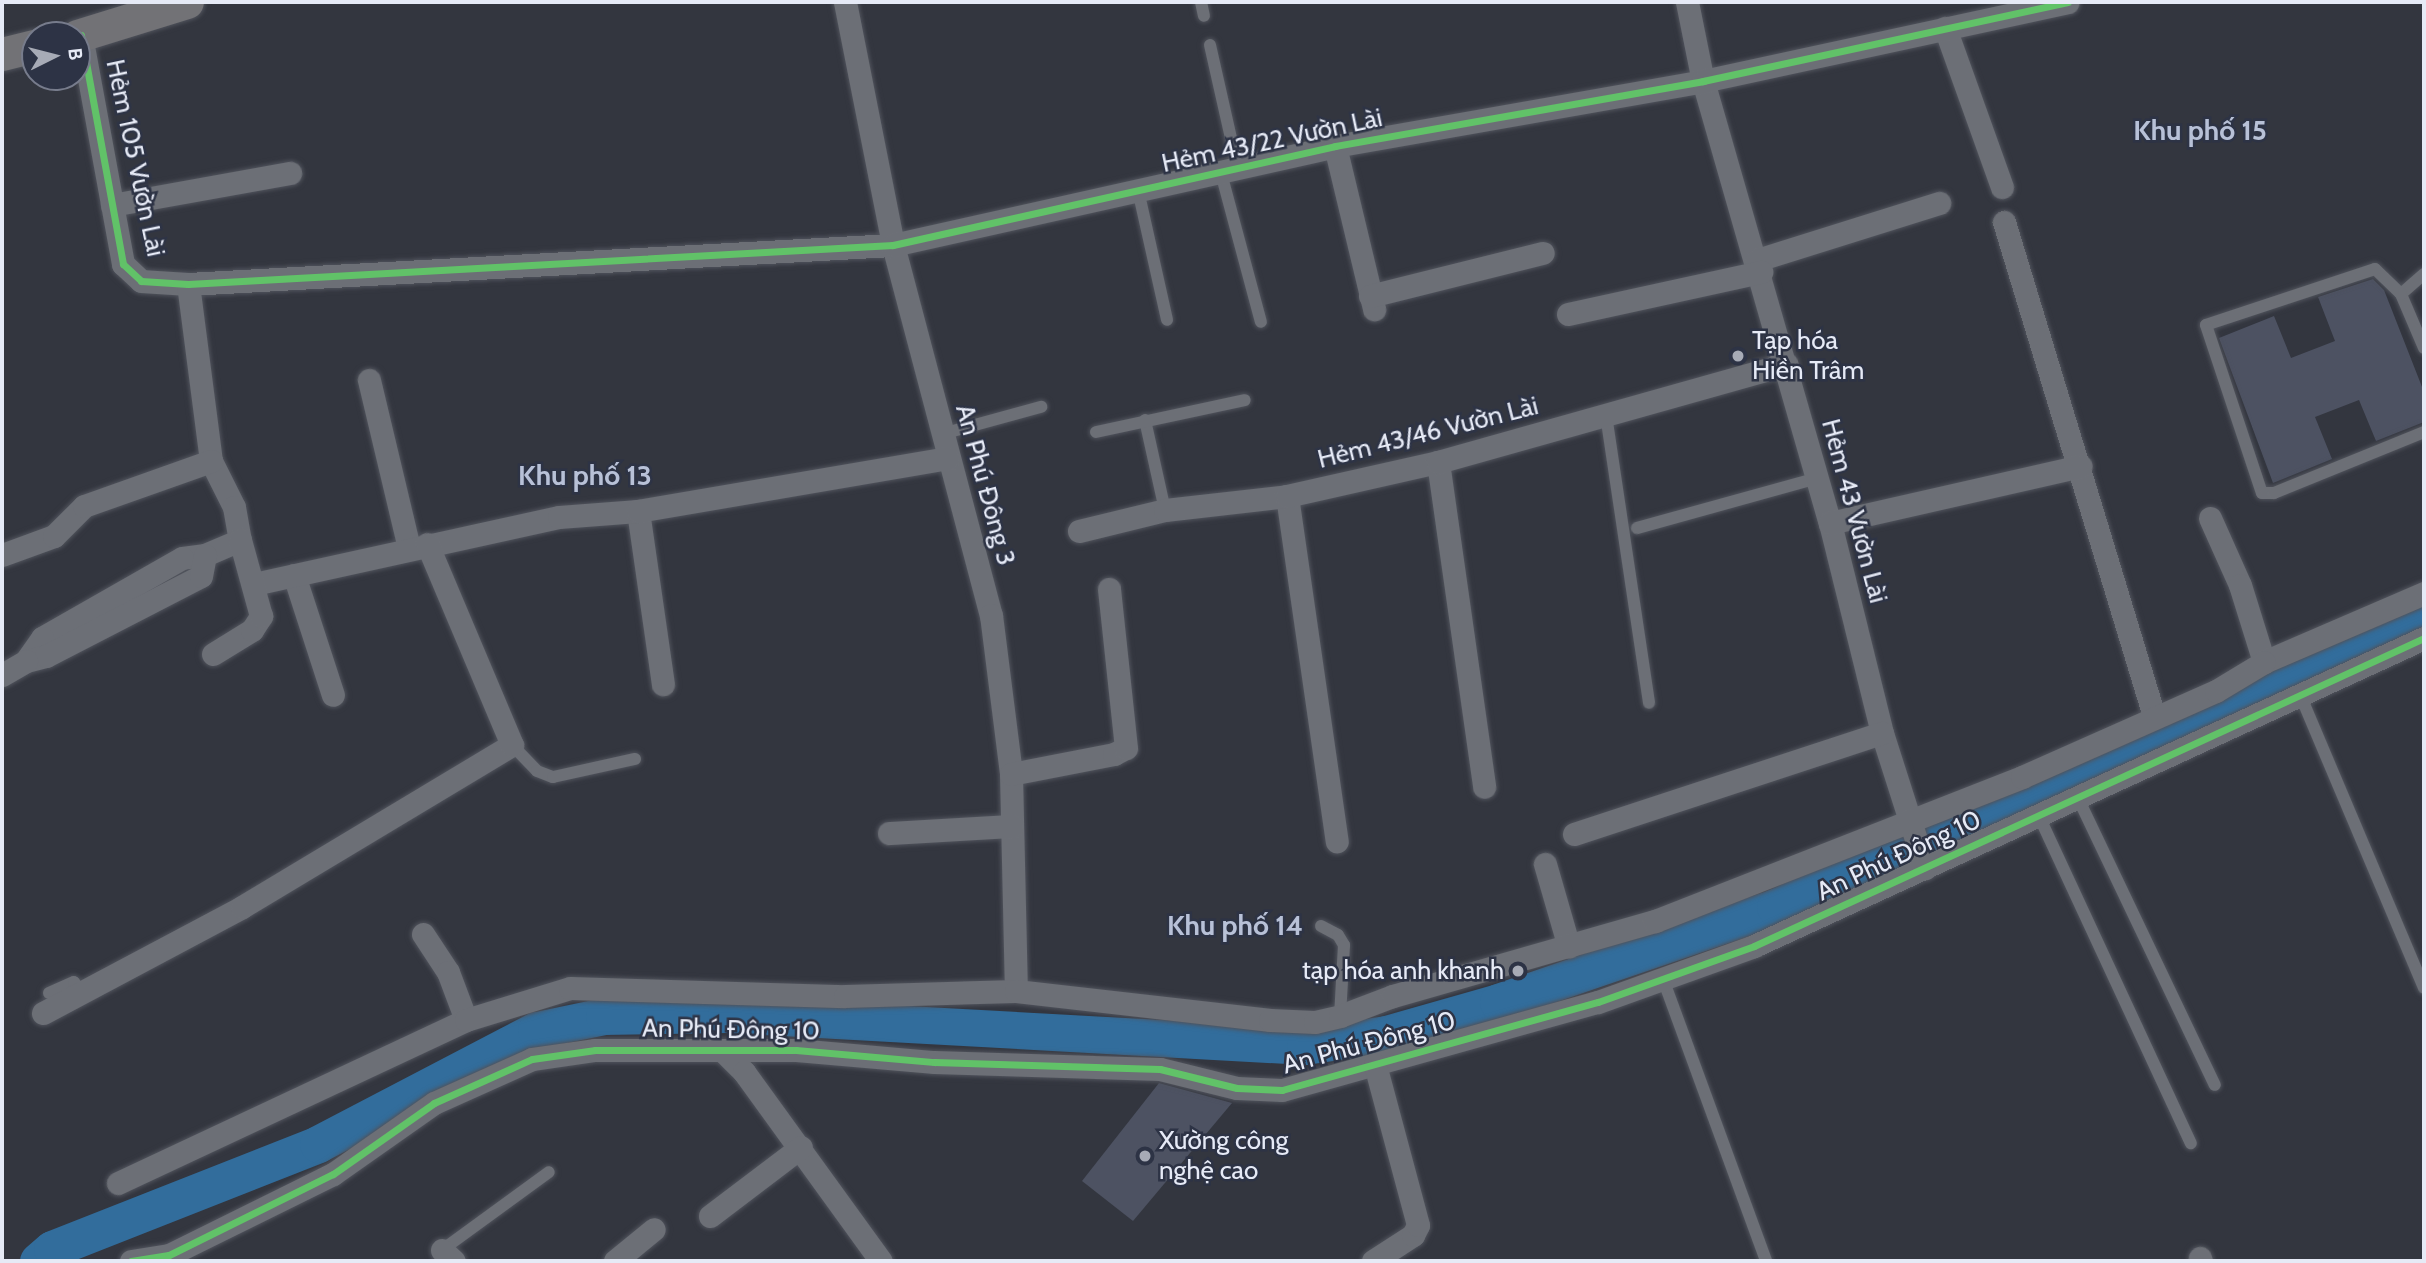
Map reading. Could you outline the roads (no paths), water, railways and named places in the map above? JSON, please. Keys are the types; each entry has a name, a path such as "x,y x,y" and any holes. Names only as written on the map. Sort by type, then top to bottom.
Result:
{"main road":[{"path":"91,32 187,2"},
{"path":"2,54 21,49"}],"street":[{"name":"An Phú Đông 3","path":"845,2 893,245 991,615 1011,774 1016,991"},
{"name":"Hẻm 43 Vườn Lài","path":"1687,2 1703,81 1759,266 1830,523 1882,733 1924,864"},
{"name":"Hẻm 43/22 Vườn Lài","path":"188,284 893,245 1335,146 1703,81 2068,2"},
{"path":"1945,28 2001,187"},
{"name":"Hẻm 105 Vườn Lài","path":"90,91 123,264 131,276 188,284"},
{"path":"1335,146 1372,302 1544,253"},
{"path":"112,205 290,173"},
{"path":"1568,314 1759,266 1939,203"},
{"path":"2004,222 2081,466 2154,716"},
{"path":"188,284 211,461 234,507 240,540 261,608 258,623 213,654"},
{"name":"Hẻm 43/46 Vườn Lài","path":"1079,531 1165,510 1287,496 1438,462 1786,364"},
{"path":"46,1003 81,993 242,907 512,745 418,546 369,380"},
{"path":"254,584 559,517 638,510 948,458"},
{"path":"2,555 54,536 85,506 211,461"},
{"path":"1438,462 1484,787"},
{"path":"1830,523 2081,466"},
{"path":"1287,496 1338,841"},
{"path":"638,510 663,684"},
{"path":"2210,518 2240,585 2264,662"},
{"path":"2,675 26,662 42,638 182,558 205,555 240,540"},
{"path":"294,575 333,695"},
{"path":"1011,774 1114,754 1126,748 1109,589"},
{"path":"118,1182 466,1020 522,1000 597,987 845,996 1016,991 1270,1020 1315,1021 1340,1016 1393,996 1655,921 1912,826 2154,716 2216,691 2264,662 2424,593"},
{"name":"An Phú Đông 10","path":"131,1261 170,1258 333,1174 434,1103 532,1059 595,1050 796,1050 934,1062 1160,1069 1237,1088 1282,1090 1375,1065 1598,1002 1755,946 1924,864 2038,814 2298,692 2424,638"},
{"path":"1574,834 1882,733"},
{"path":"889,833 1012,826"},
{"path":"1545,864 1569,947"},
{"path":"423,934 448,972 466,1020"},
{"path":"723,1051 744,1072 801,1147 881,1261"},
{"name":"An Phú Đông 10","path":"1375,1065 1417,1210 1413,1235 1386,1258"},
{"path":"710,1216 801,1147"},
{"path":"615,1261 654,1229"}],"lane":[{"path":"1201,2 1204,16"},
{"path":"1210,45 1229,171 1261,322"},
{"path":"1138,190 1167,320"},
{"path":"2424,348 2401,294 2375,269 2206,326 2262,493 2274,493 2424,432"},
{"path":"2401,294 2424,274"},
{"path":"1096,432 1245,400"},
{"path":"942,434 1041,407"},
{"path":"1605,415 1649,704"},
{"path":"1145,420 1165,510"},
{"path":"1637,528 1817,478"},
{"path":"2298,692 2424,988"},
{"path":"512,745 537,771 553,777 635,759"},
{"path":"2077,796 2215,1084"},
{"path":"2038,814 2191,1143"},
{"path":"1321,926 1338,935 1344,944 1340,1016"},
{"path":"1663,979 1766,1261"},
{"path":"448,1255 549,1172"}],"waterway":[{"path":"38,1261 52,1249 318,1144 536,1030 604,1016 726,1014 1305,1046 1386,1034 1498,1002 1775,907 2424,616"}],"place":[{"name":"Tạp hóa Hiền Trâm","path":"1738,356"},
{"name":"tạp hóa anh khanh","path":"1518,971"},
{"name":"Xường công nghệ cao","path":"1145,1156"}],"district":[{"name":"Khu phố 15","path":"2200,130"},
{"name":"Khu phố 13","path":"585,475"},
{"name":"Khu phố 14","path":"1235,925"}]}
